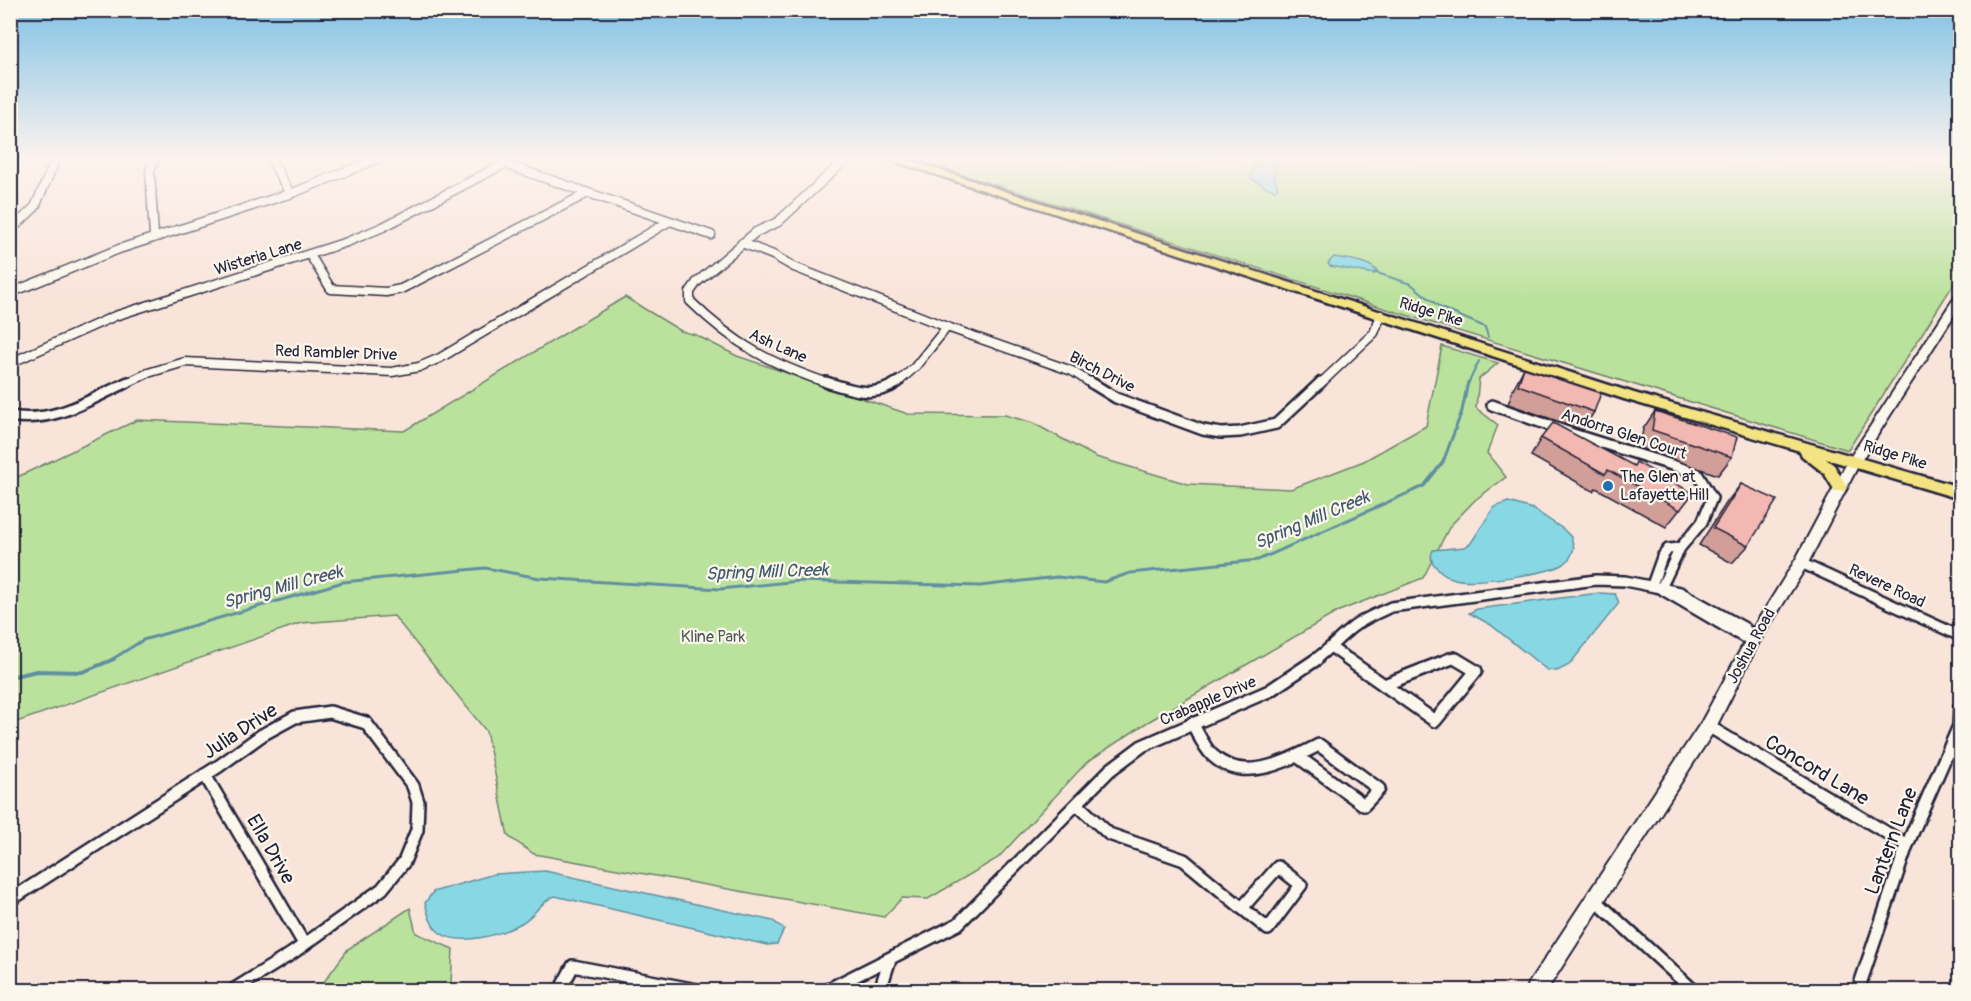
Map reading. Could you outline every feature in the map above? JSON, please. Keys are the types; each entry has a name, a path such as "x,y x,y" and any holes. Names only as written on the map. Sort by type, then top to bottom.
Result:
{"main road":[{"name":"Ridge Pike","path":"1038,206 1629,396 1960,493"},
{"name":"Joshua Road","path":"1536,990 1708,726 1753,640 1801,562 1854,462 1960,298"},
{"path":"1797,445 1823,463 1840,487"}],"street":[{"path":"10,231 24,221 37,206"},
{"path":"152,206 154,236"},
{"path":"10,293 88,260 154,236 252,206"},
{"name":"Wisteria Lane","path":"10,363 115,316 310,255 383,227 422,206"},
{"path":"310,255 320,266 326,283 331,289 386,292 401,289 563,206"},
{"name":"Wisteria Lane","path":"620,206 711,235"},
{"name":"Ash Lane","path":"796,206 778,222 756,232 742,243 697,282 690,292 690,301 739,345 770,360 846,389 872,394 904,378 947,327"},
{"name":"Red Rambler Drive","path":"10,416 26,419 51,417 148,373 185,362 392,372 419,367 440,358 668,222"},
{"name":"Birch Drive","path":"742,243 774,255 794,267 947,327 1072,371 1116,398 1203,430 1221,433 1240,432 1276,424 1374,333 1381,315"},
{"name":"Andorra Glen Court","path":"1492,405 1573,434 1698,473 1712,498 1702,522 1680,548 1673,565 1657,587"},
{"name":"Andorra Glen Court","path":"1660,560 1668,549 1680,548"},
{"path":"1657,587 1660,560 1673,565"},
{"name":"Revere Road","path":"1801,562 1960,636"},
{"name":"Crabapple Drive","path":"827,990 958,924 1110,770 1142,746 1269,691 1332,648 1364,620 1391,607 1596,580 1625,581 1657,587 1675,599 1753,640"},
{"path":"1332,648 1384,686 1435,721 1476,671 1454,657 1384,686"},
{"name":"Lantern Lane","path":"1858,990 1907,845 1959,726 1960,706"},
{"name":"Julia Drive","path":"10,900 205,775 262,735 295,717 330,712 366,723 413,786 418,802 417,830 404,862 382,889 233,990"},
{"path":"1192,723 1211,755 1230,767 1249,771 1297,756 1319,745 1380,789 1364,805 1297,756"},
{"name":"Concord Lane","path":"1708,726 1907,845"},
{"name":"Ella Drive","path":"205,775 304,944"},
{"path":"1077,805 1109,834 1184,860 1242,908 1268,929 1301,885 1278,867 1242,908"},
{"path":"1594,899 1694,990"},
{"path":"880,990 890,959"},
{"path":"560,990 573,966 697,990"}],"green space":[{"path":"1061,206 1960,206 1960,274 1848,450 1393,311"},
{"name":"Kline Park","path":"625,297 681,331 696,335 737,356 908,414 1005,415 1033,423 1096,457 1188,484 1291,489 1364,461 1426,426 1442,346 1498,363 1479,379 1476,408 1498,425 1487,453 1506,477 1475,500 1450,526 1423,578 1339,611 1146,723 1087,762 998,858 928,899 902,898 884,917 534,854 508,836 486,731 394,616 301,623 11,724 11,480 137,420 404,431"},
{"path":"410,908 416,933 453,949 451,982 446,990 318,990 348,949"}],"water":[{"path":"1334,257 1364,263 1378,272 1374,274 1330,266 1328,263"},
{"path":"1508,502 1533,509 1571,537 1574,548 1564,564 1527,574 1478,580 1455,579 1436,567 1432,559 1433,550 1465,547 1471,543 1494,507"},
{"path":"1599,593 1615,594 1619,603 1569,665 1557,671 1547,670 1491,625 1469,613 1477,609"},
{"path":"545,871 773,921 784,929 777,944 767,945 555,896 523,922 493,935 458,939 448,937 433,926 425,903 433,892 494,874"}],"building":[{"path":"1524,368 1601,393 1594,412 1518,385"},
{"path":"1655,411 1737,437 1732,457 1652,430"},
{"path":"1553,423 1634,466 1636,462 1693,493 1680,510 1608,470 1605,474 1541,438"},
{"path":"1741,484 1777,500 1748,546 1713,528"}],"waterway":[{"name":"Spring Mill Creek","path":"1374,272 1411,284 1441,308 1485,327 1488,337"},
{"name":"Spring Mill Creek","path":"1468,384 1479,361"},
{"name":"Spring Mill Creek","path":"111,660 143,640 343,582 485,568 540,578 720,589 799,581 980,586 1057,577 1104,582 1130,573 1258,560 1424,486 1443,462 1462,411 1468,382"},
{"name":"Spring Mill Creek","path":"10,677 37,671 83,672 114,659"}],"place":[{"name":"The Glen at Lafayette Hill","path":"1608,486"}]}
